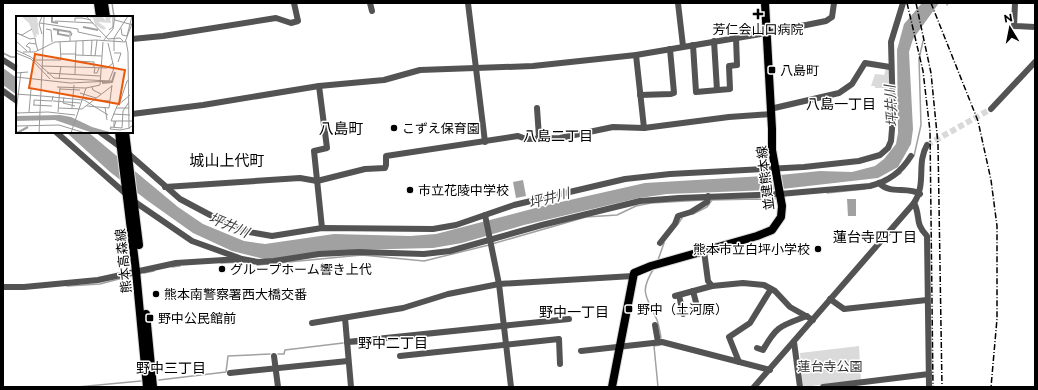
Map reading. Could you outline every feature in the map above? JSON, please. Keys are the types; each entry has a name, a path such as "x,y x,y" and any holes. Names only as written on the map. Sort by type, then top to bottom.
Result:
{"main road":[{"path":"98,3 100,16"},
{"path":"104,3 106,16"},
{"name":"並建熊本線","path":"633,276 634,273 646,267 772,230 781,217 780,193 774,168 765,3"},
{"name":"熊本高森線","path":"119,133 153,387"},
{"name":"熊本高森線","path":"126,133 135,202 138,271 148,387"},
{"path":"612,387 633,276"}],"street":[{"path":"133,39 163,36 276,18 291,23 298,22 294,3"},
{"path":"370,3 372,11"},
{"path":"468,3 485,142"},
{"path":"678,3 683,46"},
{"path":"133,114 202,105 319,86 384,80 420,70 533,66 636,55 766,33 826,21 832,17 834,3"},
{"path":"101,133 122,148 180,199 206,214 249,232 272,236 322,228 433,228 486,217 514,205 625,179 662,174 774,168 859,161 880,155 888,148 893,133 890,67 891,42 903,3"},
{"path":"1015,3 1014,26 1035,27"},
{"path":"693,45 696,92 730,89 728,66 738,65 736,38"},
{"path":"714,41 717,90"},
{"path":"640,95 674,93 670,49"},
{"path":"636,55 644,128"},
{"path":"3,60 16,66"},
{"path":"991,109 1035,62"},
{"path":"165,187 300,178 317,181 365,169 385,168 386,156 518,136 526,139 539,137 560,138 613,128 644,128 771,111 839,93 852,84 865,63 890,67"},
{"path":"319,86 327,148 314,151 322,228"},
{"path":"3,91 16,100"},
{"path":"537,108 539,137"},
{"path":"57,133 135,202 192,241 242,259"},
{"path":"754,387 794,342 810,318 830,299 914,203 920,194 922,158 927,145"},
{"path":"3,286 24,287 98,280 193,261 242,259 274,261 319,254 359,252 424,254 450,251 640,201 861,187 890,179 900,171 911,156"},
{"path":"880,183 885,189 910,190 920,194"},
{"path":"660,243 675,224 678,216 702,206 707,202 708,196"},
{"path":"914,203 917,209 919,226 927,236 929,387"},
{"path":"486,217 499,284 511,387"},
{"path":"704,251 708,280 712,286"},
{"path":"312,323 403,308 448,294 499,284 633,276"},
{"path":"683,314 677,296 712,286 755,284 772,289 790,307 810,318"},
{"path":"740,362 729,337 750,323 772,289"},
{"path":"693,291 698,310"},
{"path":"830,299 844,309 927,300"},
{"path":"344,318 351,387"},
{"path":"757,348 763,350 772,333 783,326 810,318"},
{"path":"347,342 569,319"},
{"path":"655,325 658,342"},
{"path":"400,356 559,339 560,364"},
{"path":"581,351 619,348 658,342 675,344 770,370"},
{"path":"794,342 800,387"},
{"path":"274,356 278,387"},
{"path":"230,373 348,361"},
{"path":"823,387 929,374"}],"green space":[{"path":"886,69 889,69 889,88 875,88 875,86 871,86 875,74 884,75"},
{"name":"蓮台寺公園","path":"859,346 861,380 803,387 800,353"}],"shaded area":[{"path":"922,3 939,3 913,39 909,52 913,129 911,144 898,167 878,178 773,190 667,194 639,198 524,225 462,243 433,248 349,250 268,260 232,251 193,233 148,201 110,172 67,133 89,133 178,207 203,224 244,241 265,244 334,234 410,236 436,234 543,206 645,183 780,175 820,171 852,172 875,166 884,159 896,144 898,133 897,50 904,24"},
{"path":"3,68 16,77 16,94 3,85"},
{"path":"523,180 526,196 516,198 513,182"},
{"path":"847,199 856,199 856,216 848,216"}],"waterway":[{"path":"112,3 114,16"},
{"path":"914,156 921,125 919,59 923,41"},
{"path":"3,53 11,57 16,57"},
{"path":"884,184 901,173"},
{"path":"827,193 865,189"},
{"path":"710,200 768,200 778,198"},
{"path":"492,244 586,217 617,215 636,206 651,203 704,200"},
{"path":"693,214 707,207 712,200"},
{"path":"678,224 682,218"},
{"path":"658,260 664,243"},
{"path":"257,265 362,255 424,261 489,245"},
{"path":"221,263 244,262"},
{"path":"172,267 180,266"},
{"path":"654,268 646,284 645,290 647,300 658,322 661,338"},
{"path":"144,273 154,271"},
{"path":"67,286 100,284 134,275"},
{"path":"278,354 284,354 285,350 343,343"},
{"path":"350,344 358,344"},
{"path":"658,387 654,346 660,345"},
{"path":"159,380 226,372 228,356 270,354"},
{"path":"77,387 141,381"}],"tunnel":[{"path":"927,145 991,109"}],"railway":[{"path":"907,3 923,71 930,131 933,387"},
{"path":"916,3 931,73 938,144 942,387"},
{"path":"931,3 978,121 991,180 997,226 997,319 991,387"}],"place":[{"name":"芳仁会山口病院","path":"758,14"},
{"name":"八島町","path":"772,70"},
{"name":"こずえ保育園","path":"394,128"},
{"name":"市立花陵中学校","path":"410,190"},
{"name":"熊本市立白坪小学校","path":"818,249"},
{"name":"グループホーム響き上代","path":"222,269"},
{"name":"熊本南警察署西大橋交番","path":"156,294"},
{"name":"野中（土河原）","path":"629,309"},
{"name":"野中公民館前","path":"150,318"}],"district":[{"name":"八島一丁目","path":"841,104"},
{"name":"八島町","path":"341,129"},
{"name":"八島二丁目","path":"558,136"},
{"name":"城山上代町","path":"227,161"},
{"name":"蓮台寺四丁目","path":"875,237"},
{"name":"野中一丁目","path":"574,312"},
{"name":"野中二丁目","path":"393,343"},
{"name":"野中三丁目","path":"171,368"}],"water label":[{"name":"坪井川","path":"891,106"},
{"name":"坪井川","path":"549,198"},
{"name":"坪井川","path":"229,225"}]}
